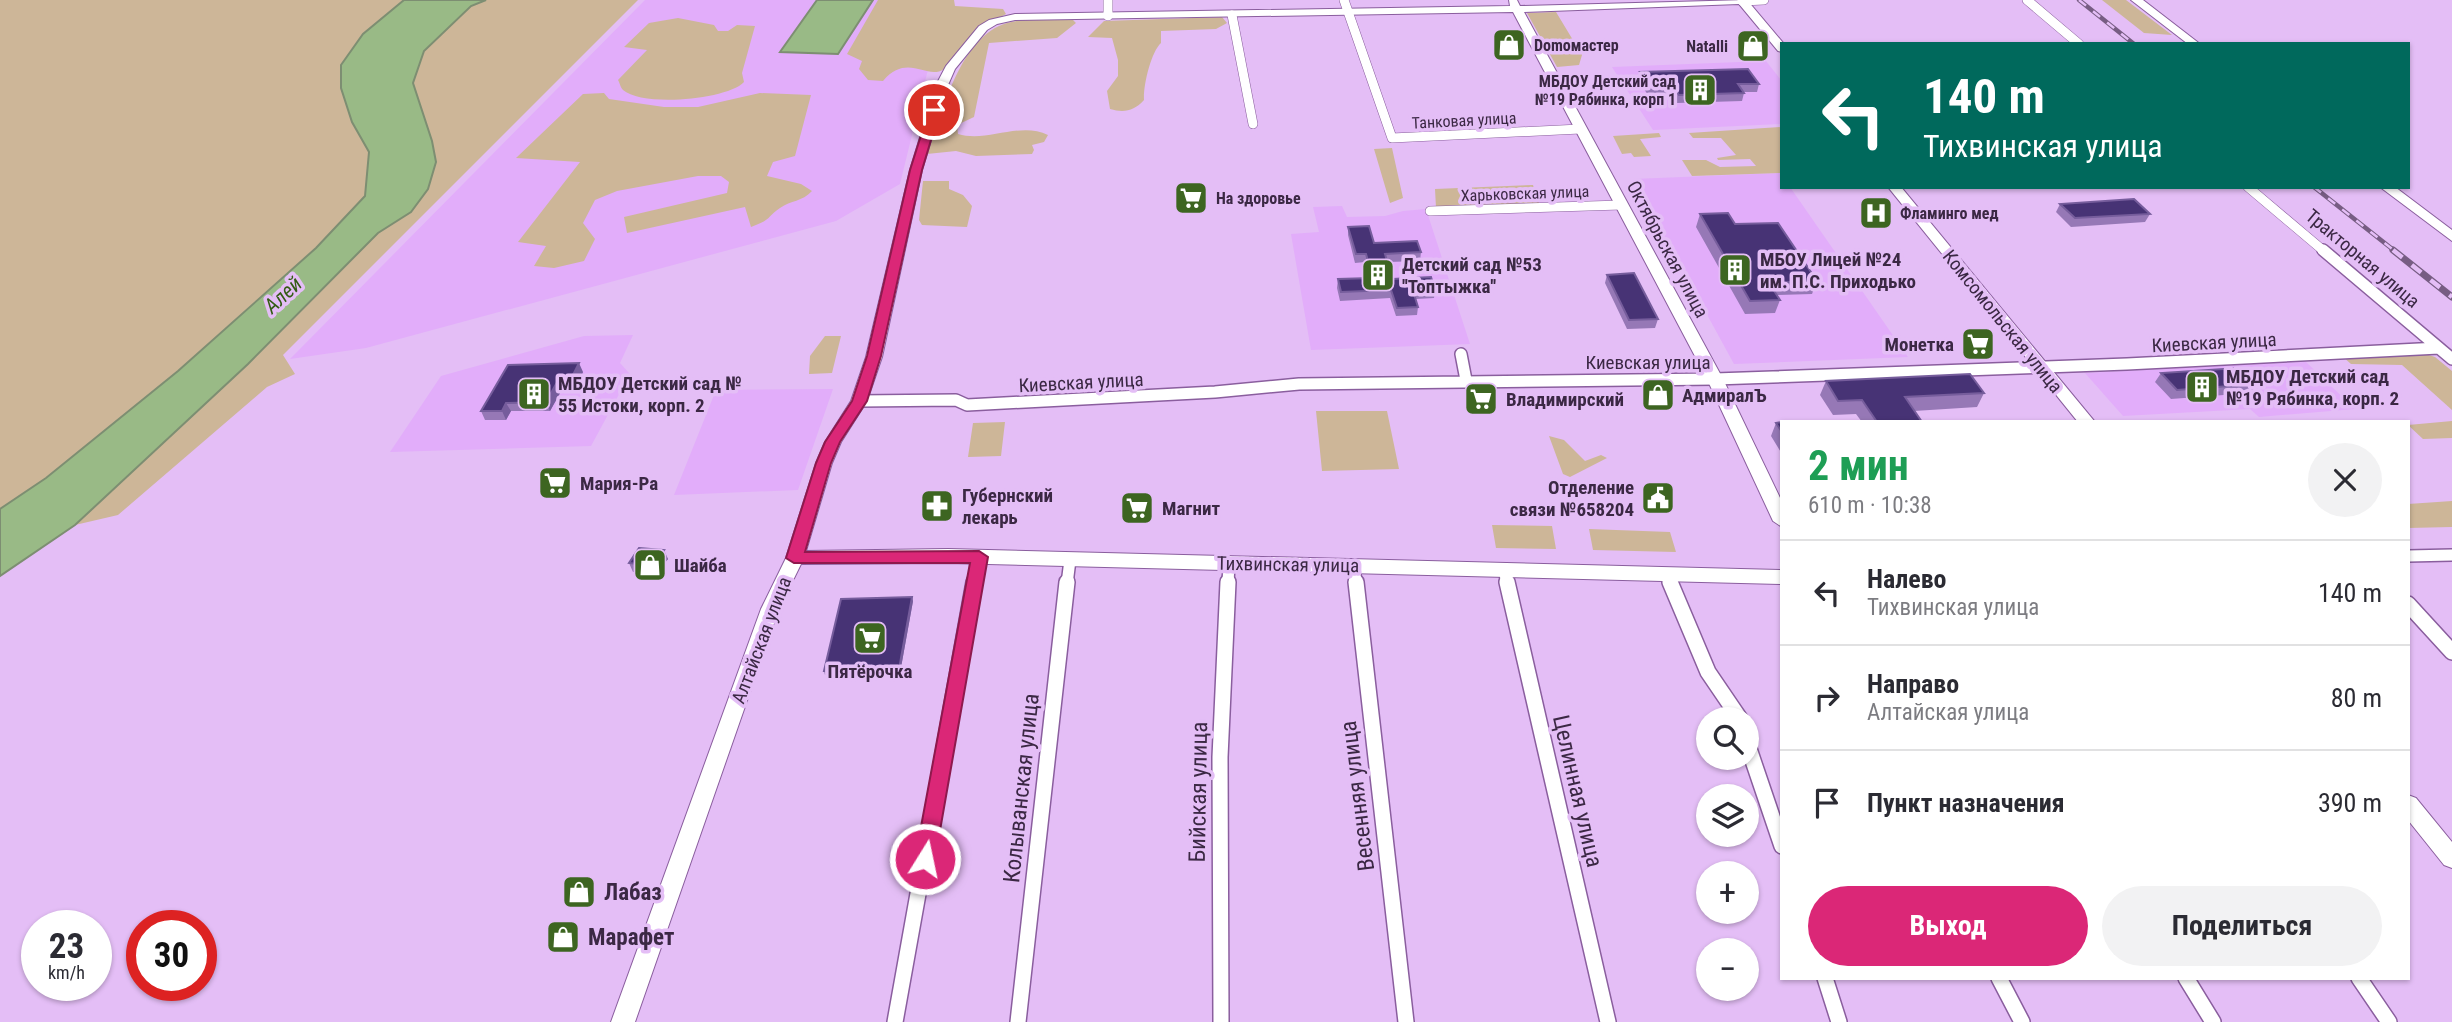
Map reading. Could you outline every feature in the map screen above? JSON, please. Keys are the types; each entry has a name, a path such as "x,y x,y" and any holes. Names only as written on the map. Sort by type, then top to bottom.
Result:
{"main road":[{"path":"1108,16 1348,13 1515,5 1742,0 1780,47"},
{"path":"2136,0 2192,42"},
{"name":"Октябрьская улица","path":"1515,5 1715,379 1780,517"},
{"name":"Алтайская улица","path":"623,1022 770,609 794,558 824,463 833,442 859,401 874,356 916,170 942,85 950,68 984,28 993,22 1015,17 1108,16"},
{"name":"Комсомольская улица","path":"1896,189 2039,367 2085,420"},
{"path":"2389,189 2452,237"},
{"name":"Тихвинская улица","path":"794,558 979,557 1780,577"},
{"path":"2410,806 2452,858"}],"street":[{"path":"1108,0 1108,16"},
{"path":"1344,0 1348,13"},
{"path":"1742,0 1764,0"},
{"path":"2027,0 2077,42"},
{"name":"Танковая улица","path":"1348,13 1392,138 1580,129"},
{"path":"1232,15 1253,124"},
{"name":"Тракторная улица","path":"2250,189 2452,359"},
{"name":"Харьковская улица","path":"1430,211 1621,205"},
{"name":"Киевская улица","path":"859,401 956,400 967,405 1215,392 1299,384 1715,379 2439,348"},
{"path":"1461,354 1466,380"},
{"path":"2410,556 2452,555"},
{"path":"895,1022 979,557"},
{"name":"Колыванская улица","path":"1018,1022 1070,560"},
{"name":"Бийская улица","path":"1221,1022 1220,757 1229,563"},
{"name":"Весенняя улица","path":"1354,565 1406,1022"},
{"name":"Целинная улица","path":"1504,569 1608,1022"},
{"path":"1667,575 1708,673 1732,707"},
{"path":"2410,606 2452,652"},
{"path":"1756,770 1780,840"},
{"path":"1826,980 1839,1022"},
{"path":"2000,980 2022,1022"},
{"path":"2187,980 2213,1022"},
{"path":"2360,980 2389,1022"}],"shaded area":[{"path":"0,0 404,0 400,3 352,122 369,152 365,196 316,248 178,371 46,478 0,509"},
{"path":"486,0 638,0 283,355 295,374 267,387 118,515 75,525 248,364 378,233 411,212 432,141 413,83 424,51 471,6"},
{"path":"645,0 945,0 900,184 836,221 366,348 290,359"},
{"path":"878,0 954,0 955,6 1003,9 1006,14 981,31 938,72 909,68 892,73 883,81 868,80 859,69 862,61 847,54"},
{"path":"2102,0 2126,0 2172,35 2144,33"},
{"path":"1556,12 1582,55 1579,65 1557,67 1527,13"},
{"path":"1222,17 1227,23 1216,29 1161,31 1161,43 1148,70 1144,100 1129,110 1110,109 1107,91 1118,76 1118,60 1112,38 1088,37 1104,21"},
{"path":"678,18 714,25 718,31 728,31 737,25 755,26 742,73 744,82 721,93 684,99 648,98 623,90 618,80 647,50 624,47 649,23"},
{"path":"1073,20 1076,23 1057,38 989,43 974,117 957,125 958,134 969,136 1026,130 1048,135 1044,142 1032,145 1032,154 976,156 956,151 927,154 955,78 977,43 991,31 1015,21"},
{"path":"1766,61 1780,79 1780,124 1653,130 1612,67"},
{"path":"604,93 609,99 664,107 698,107 760,93 811,95 795,156 773,162 767,176 801,184 812,191 784,205 765,221 751,227 745,207 627,233 624,217 727,193 729,182 721,176 698,176 617,191 595,200 583,223 595,239 584,261 554,268 534,266 546,246 518,242 580,162 516,158 583,94"},
{"path":"1780,127 1780,173 1692,176 1682,160 1706,160 1720,167 1756,166 1750,159 1718,160 1717,158 1736,155 1721,138 1693,138 1689,133"},
{"path":"1659,133 1661,137 1640,139 1651,156 1634,157 1631,153 1622,154 1613,136"},
{"path":"1392,148 1403,198 1390,203 1374,149"},
{"path":"1780,173 1780,189 1791,189 1908,357 1734,364 1633,179"},
{"path":"923,181 949,181 949,189 963,195 972,206 967,227 922,225 919,220"},
{"path":"1533,185 1540,206 1436,208 1435,189"},
{"path":"1342,206 1347,217 1385,216 1426,209 1470,344 1311,350 1291,234 1319,232 1313,207"},
{"path":"633,335 620,363 630,374 591,446 390,452 441,376 584,336"},
{"path":"825,336 841,336 832,373 809,374 810,356"},
{"path":"2420,352 2435,357 2452,371 2452,410 2402,365 2351,364 2342,356"},
{"path":"2306,362 2355,409 2259,417 2250,409 2123,416 2085,373"},
{"path":"833,389 798,490 674,495 716,390"},
{"path":"1316,411 1387,411 1399,469 1322,471"},
{"path":"2452,421 2452,438 2423,439 2410,425"},
{"path":"1005,422 1001,456 968,457 973,423"},
{"path":"1549,436 1564,440 1585,461 1601,455 1607,458 1570,477 1563,474"},
{"path":"2452,501 2452,527 2410,528 2410,504"},
{"path":"1492,525 1552,526 1556,549 1496,548"},
{"path":"1589,529 1670,532 1676,552 1593,550"}],"water":[{"name":"Алей","path":"404,0 486,0 471,6 424,51 413,83 436,162 428,189 411,212 378,233 248,364 75,525 0,576 0,509 46,478 178,371 316,248 365,196 369,152 352,122 341,88 341,65 363,34"},
{"path":"817,0 873,0 838,54 780,52"}],"building":[{"path":"1748,69 1759,84 1738,84 1744,93 1679,95 1673,87 1650,87 1640,72"},
{"path":"2134,199 2150,214 2075,218 2060,204"},
{"path":"1728,213 1735,224 1778,223 1817,281 1769,283 1780,300 1750,301 1700,214"},
{"path":"1369,226 1374,243 1417,241 1421,252 1385,254 1392,279 1431,277 1435,290 1413,291 1418,307 1397,308 1391,290 1341,292 1338,279 1373,278 1366,254 1356,254 1348,227"},
{"path":"1634,273 1658,319 1629,320 1607,275"},
{"path":"579,363 572,377 560,377 546,402 506,403 502,411 481,411 508,365"},
{"path":"2239,368 2256,384 2177,390 2161,373"},
{"path":"1970,374 1984,393 1905,397 1921,420 1876,420 1862,400 1838,401 1826,381"},
{"path":"639,548 664,550 654,562 646,565 629,563"},
{"name":"Пятёрочка","path":"912,597 899,669 824,671 841,599"}],"railway":[{"path":"2079,0 2132,42"},
{"path":"2317,189 2396,252"},
{"path":"2393,250 2452,297"}],"place":[{"name":"Domoмастер","path":"1509,45"},
{"name":"Natalli","path":"1753,46"},
{"name":"МБДОУ Детский сад №19 Рябинка, корп 1","path":"1700,90"},
{"name":"На здоровье","path":"1191,198"},
{"name":"Фламинго мед","path":"1876,213"},
{"name":"МБОУ Лицей №24 им. П.С. Приходько","path":"1735,270"},
{"name":"Детский сад №53 ''Топтыжка''","path":"1378,275"},
{"name":"Монетка","path":"1978,344"},
{"name":"МБДОУ Детский сад №19 Рябинка, корп. 2","path":"2202,387"},
{"name":"МБДОУ Детский сад № 55 Истоки, корп. 2","path":"534,394"},
{"name":"АдмиралЪ","path":"1658,395"},
{"name":"Владимирский","path":"1481,399"},
{"name":"Мария-Ра","path":"555,483"},
{"name":"Отделение связи №658204","path":"1658,498"},
{"name":"Губернский лекарь","path":"937,506"},
{"name":"Магнит","path":"1137,508"},
{"name":"Шайба","path":"650,565"},
{"name":"Пятёрочка","path":"870,638"},
{"name":"Лабаз","path":"579,892"},
{"name":"Марафет","path":"563,937"}],"route":[{"path":"925,859 979,557 794,558 824,463 833,442 859,401 874,356 916,170 934,110"}]}
